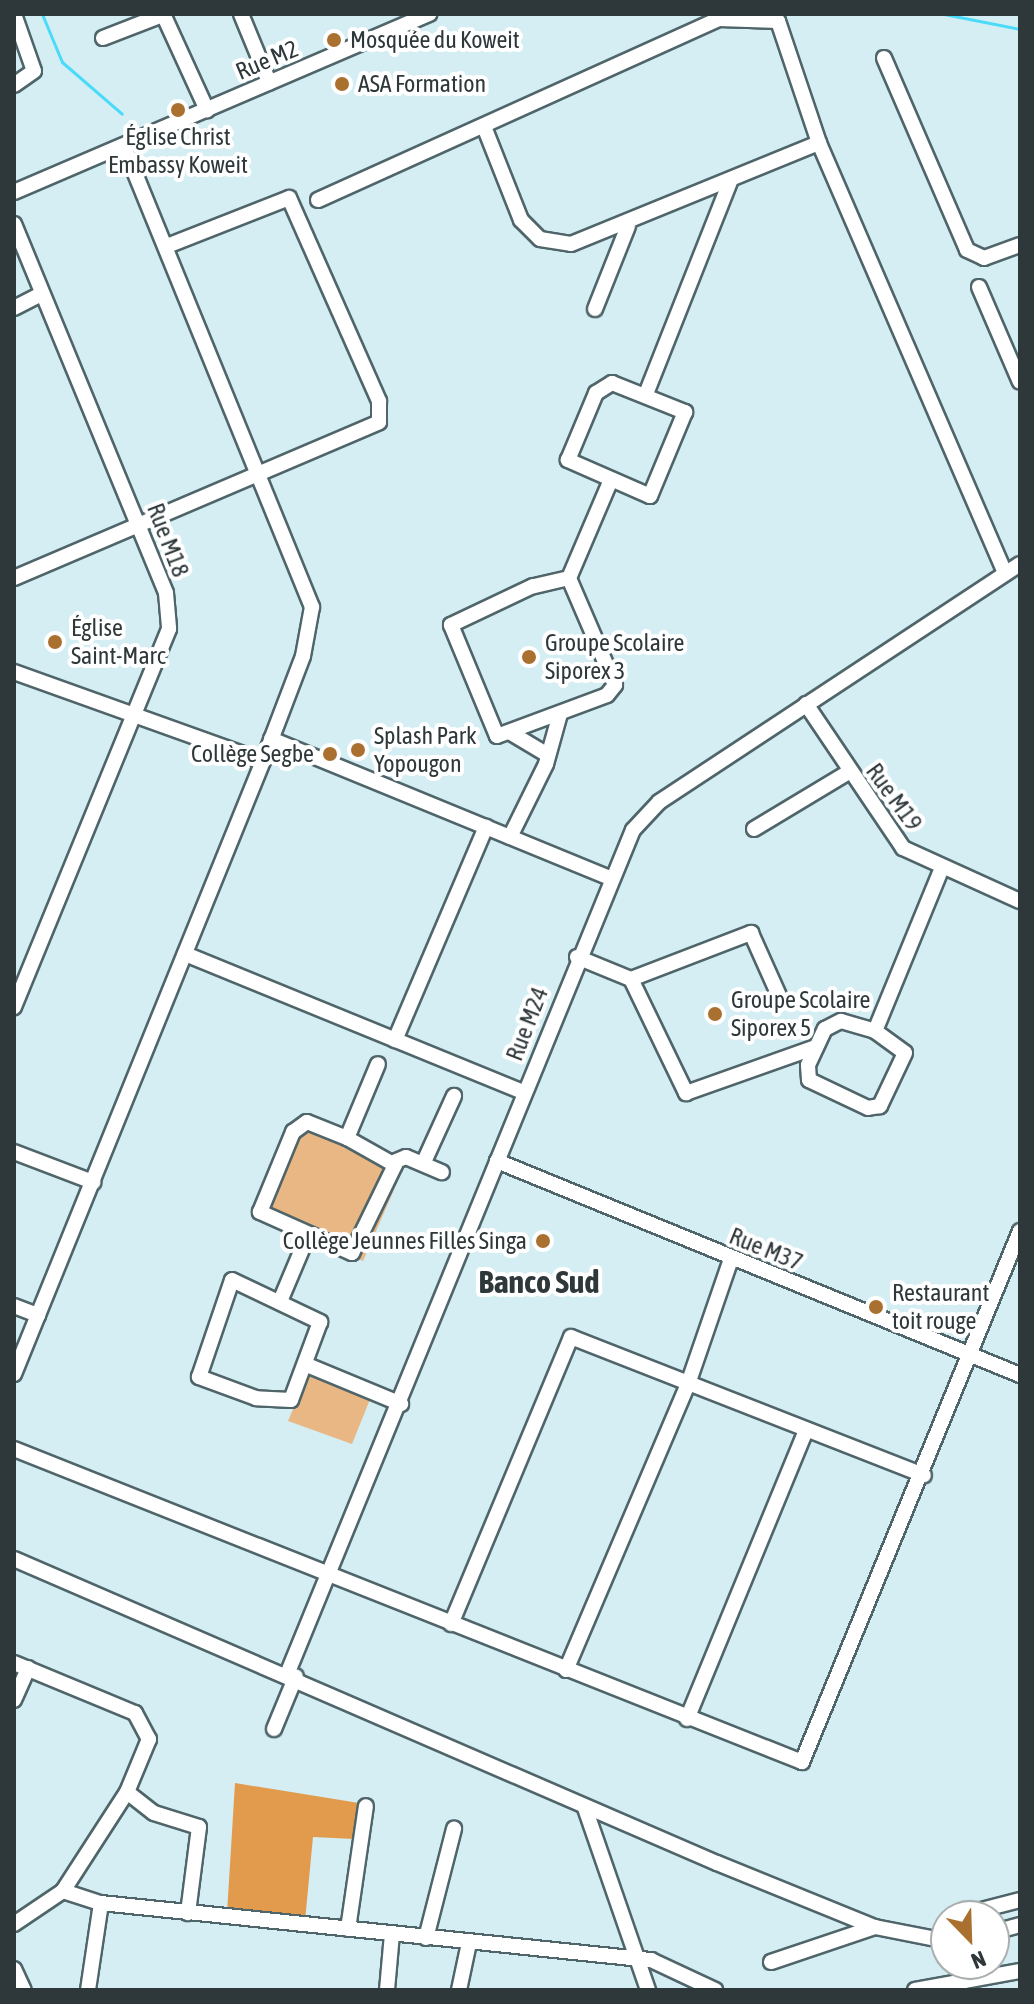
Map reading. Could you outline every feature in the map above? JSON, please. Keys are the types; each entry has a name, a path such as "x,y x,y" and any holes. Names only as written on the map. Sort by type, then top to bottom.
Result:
{"street":[{"path":"14,14 34,69 14,85"},
{"path":"103,38 164,14 207,110"},
{"path":"241,14 269,82"},
{"name":"Rue M2","path":"14,192 429,14"},
{"path":"318,200 485,129 719,19 755,15 785,30 819,143 1005,573"},
{"path":"884,58 967,250 984,258 1020,245"},
{"path":"485,129 517,211 540,239 571,244 628,226 819,143"},
{"path":"14,1374 263,761 312,607 265,476 124,146"},
{"path":"646,394 730,182"},
{"path":"14,578 265,476 379,422 379,401 289,198 167,246"},
{"name":"Rue M18","path":"14,224 40,295 166,593 169,629 14,1007"},
{"path":"595,309 628,226"},
{"path":"979,287 1020,382"},
{"path":"14,308 40,295"},
{"path":"612,383 646,394 684,409 680,429 652,495 610,482 570,464 568,456 601,387 612,383"},
{"path":"569,578 533,586 451,625 495,732 511,733 560,714 615,685 569,578 610,482"},
{"name":"Rue M24","path":"274,1729 330,1575 401,1404 608,877 649,810 1020,564"},
{"path":"14,672 263,761"},
{"name":"Rue M19","path":"806,704 888,832 941,870 1020,901"},
{"path":"510,837 560,714"},
{"path":"511,733 546,754"},
{"path":"271,739 608,877"},
{"path":"754,829 849,772"},
{"path":"395,1040 486,827"},
{"path":"875,1031 941,870"},
{"path":"631,979 751,933 781,1000"},
{"path":"185,954 524,1092"},
{"path":"577,957 631,979 686,1093 816,1047"},
{"path":"832,1023 875,1031 902,1047 905,1059 890,1096 873,1108 809,1080 816,1047 832,1023"},
{"path":"347,1138 378,1064"},
{"path":"423,1164 454,1096"},
{"path":"394,1162 347,1138 299,1126 269,1186 261,1214 355,1252 394,1162 403,1157 442,1172"},
{"path":"14,1152 93,1182"},
{"name":"Rue M37","path":"497,1161 1020,1375"},
{"path":"14,1449 687,1719 802,1762 924,1475 1020,1231"},
{"path":"281,1299 308,1235"},
{"path":"566,1670 688,1384 731,1259"},
{"path":"232,1280 281,1299 320,1322 307,1365 283,1403 199,1377 232,1280"},
{"path":"14,1306 38,1315"},
{"path":"451,1624 571,1337 924,1475"},
{"path":"307,1365 401,1404"},
{"path":"687,1719 806,1430"},
{"path":"14,1559 292,1674 585,1808 875,1927 930,1938"},
{"path":"14,1700 21,1665 135,1713 145,1724 149,1739 127,1792 63,1891 14,1924"},
{"path":"127,1792 154,1813 199,1827 188,1913"},
{"path":"348,1929 366,1806"},
{"path":"585,1808 634,1959 648,1990"},
{"path":"426,1938 454,1829"},
{"path":"63,1891 101,1903 634,1959 668,1966 715,1990"},
{"path":"88,1990 101,1903"},
{"path":"771,1962 875,1927"},
{"path":"387,1990 392,1934"},
{"path":"459,1990 469,1943"},
{"path":"14,1969 24,1990"},
{"path":"915,1990 1020,1971"}],"shaded area":[{"path":"304,1118 406,1162 363,1261 262,1219"},
{"path":"310,1369 373,1392 352,1444 288,1421"},
{"path":"235,1783 359,1803 354,1839 313,1837 305,1921 227,1913"}],"waterway":[{"path":"42,14 62,62 122,114"},
{"path":"944,14 1020,29"}],"place":[{"name":"Mosquée du Koweit","path":"334,40"},
{"name":"ASA Formation","path":"342,84"},
{"name":"Église Christ Embassy Koweit","path":"178,110"},
{"name":"Église Saint-Marc","path":"55,642"},
{"name":"Groupe Scolaire Siporex 3","path":"529,657"},
{"name":"Splash Park Yopougon","path":"358,750"},
{"name":"Collège Segbe","path":"330,754"},
{"name":"Groupe Scolaire Siporex 5","path":"715,1014"},
{"name":"Collège Jeunnes Filles Singa","path":"543,1241"},
{"name":"Restaurant toit rouge","path":"876,1307"}],"district":[{"name":"Banco Sud","path":"539,1282"}]}
